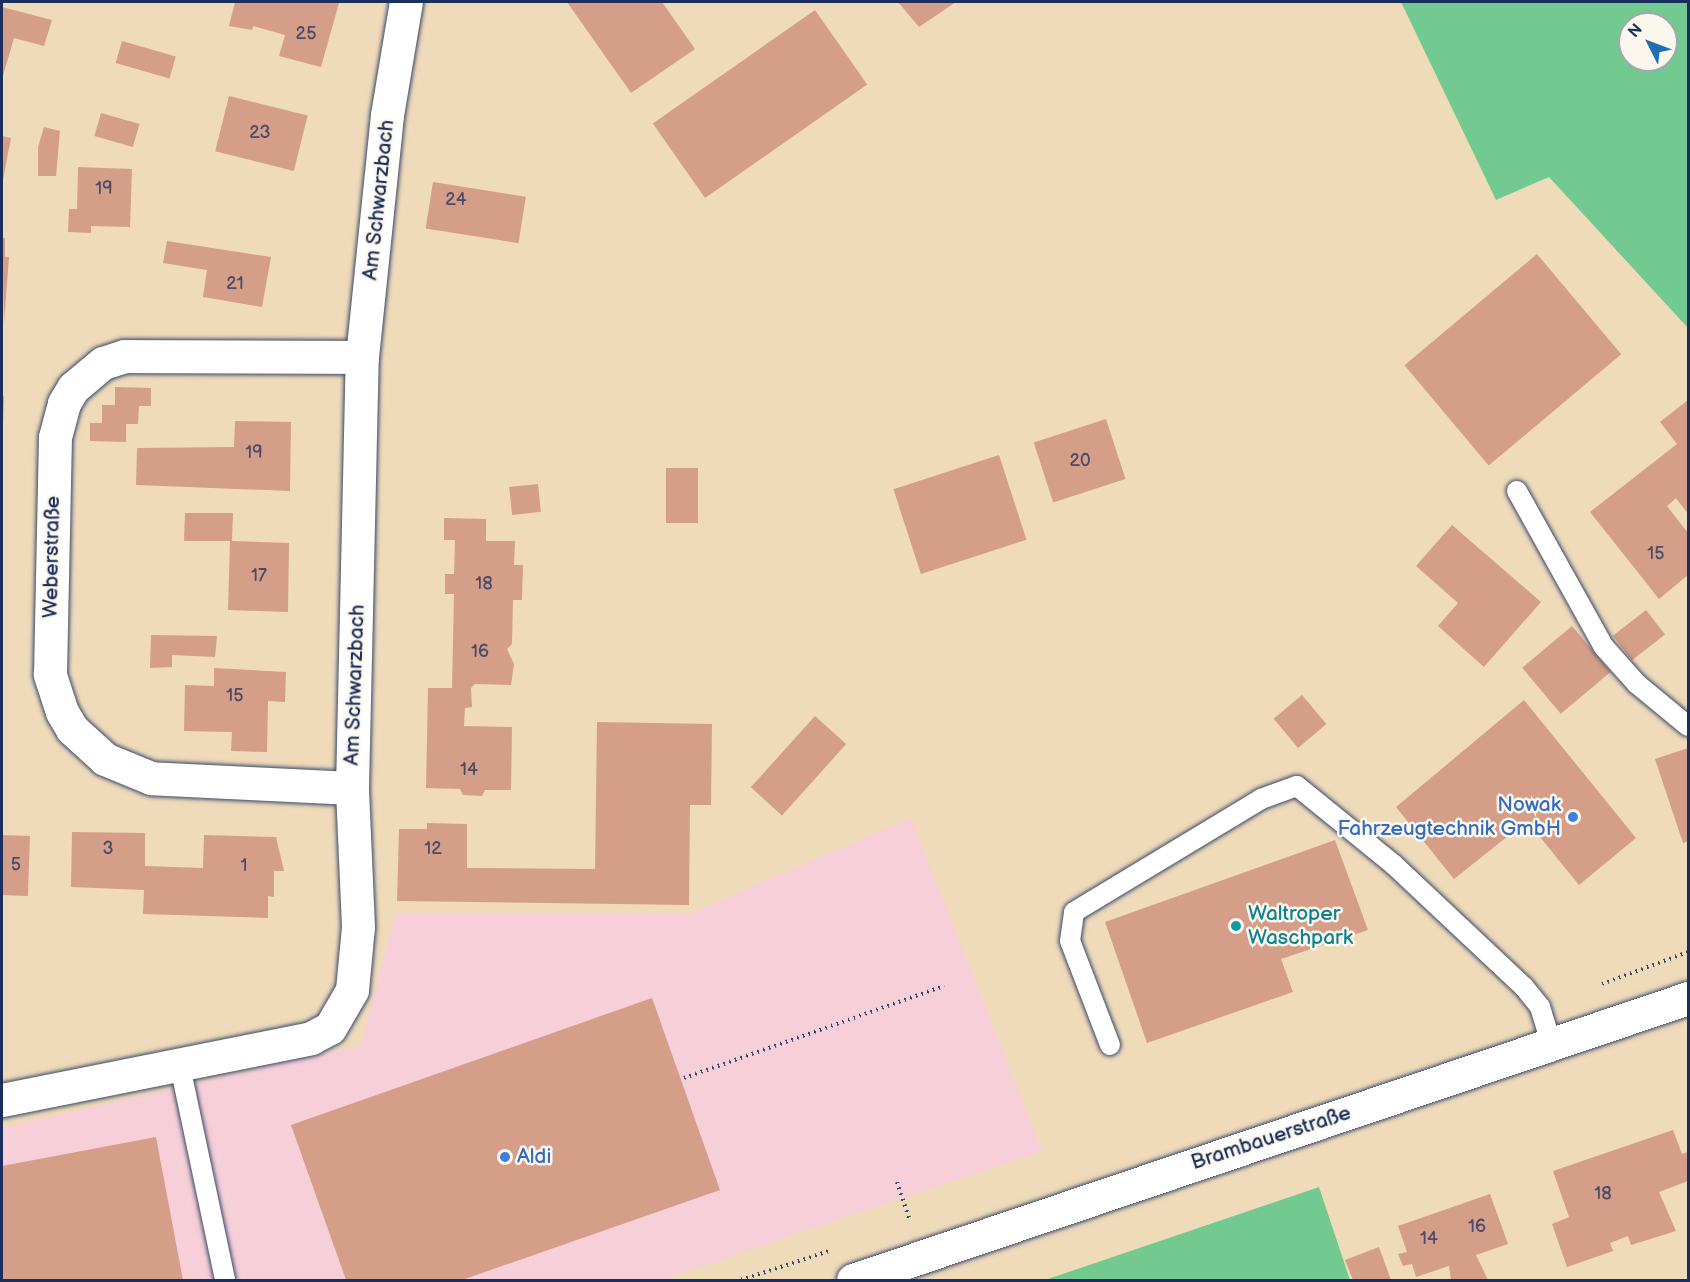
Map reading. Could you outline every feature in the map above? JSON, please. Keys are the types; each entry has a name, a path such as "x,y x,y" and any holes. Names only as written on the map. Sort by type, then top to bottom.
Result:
{"street":[{"name":"Am Schwarzbach","path":"2,1100 311,1038 330,1028 342,1012 352,990 358,927 352,788 362,357 387,115 406,2"},
{"name":"Weberstraße","path":"352,788 151,778 127,771 85,744 62,712 50,674 54,449 58,420 73,388 103,363 124,356 362,357"},
{"name":"Brambauerstraße","path":"853,1281 1051,1211 1552,1046 1689,998"}],"lane":[{"path":"1517,491 1604,646 1637,684 1689,726"},
{"path":"1110,1046 1070,941 1074,912 1261,799 1297,786 1393,864 1524,987 1540,1007 1552,1046"},
{"path":"180,1066 225,1281"}],"path":[{"path":"684,1078 944,986"},
{"path":"897,1182 910,1223"}],"shaded area":[{"path":"911,818 1042,1151 661,1280 2,1280 2,1128 361,1045 395,914 689,914"}],"green space":[{"path":"1401,2 1688,2 1688,328 1549,177 1496,200"},
{"path":"1319,1187 1350,1280 1045,1280"}],"building":[{"path":"235,2 339,3 321,67 279,56 285,35 253,26 252,30 229,26"},
{"path":"567,2 662,2 695,49 631,93"},
{"path":"898,2 956,2 919,27"},
{"path":"2,7 52,20 44,46 14,38 2,79"},
{"path":"815,10 867,85 705,198 653,124"},
{"path":"122,41 176,56 169,79 116,63"},
{"path":"229,96 308,116 294,171 215,151"},
{"path":"101,113 139,124 133,147 94,136"},
{"path":"44,127 60,131 56,176 38,176 38,147"},
{"path":"2,136 11,138 3,180 2,180"},
{"path":"78,167 132,169 130,227 91,226 91,233 68,232 69,209 77,209"},
{"path":"433,182 526,197 518,243 426,228"},
{"path":"2,238 5,238 5,257 9,257 4,323"},
{"path":"167,241 271,257 262,307 203,297 207,270 163,263"},
{"path":"1537,254 1621,354 1489,466 1404,365"},
{"path":"115,387 151,388 151,406 139,406 138,424 126,424 126,442 90,441 90,423 102,423 102,405 115,405"},
{"path":"2,396 4,396 3,425 2,425"},
{"path":"1688,400 1688,514 1676,498 1667,506 1688,533 1688,575 1659,599 1590,512 1677,444 1660,422"},
{"path":"1106,419 1125,479 1053,502 1034,442"},
{"path":"235,421 291,422 290,491 136,485 137,448 234,447"},
{"path":"999,455 1027,540 921,574 893,489"},
{"path":"666,468 698,468 698,523 666,523"},
{"path":"538,484 541,512 512,515 509,487"},
{"path":"185,513 233,513 232,541 289,543 288,612 228,610 230,541 184,541"},
{"path":"444,518 486,519 486,541 515,541 514,565 523,565 522,600 513,600 512,644 507,649 514,664 511,685 475,684 471,688 472,707 465,708 464,726 512,727 511,790 485,790 482,796 463,795 460,789 426,788 428,688 452,688 454,594 445,594 445,574 454,574 455,540 444,540"},
{"path":"1452,525 1541,602 1484,667 1438,626 1458,603 1416,566"},
{"path":"1646,610 1665,634 1632,660 1613,636"},
{"path":"1572,626 1611,672 1561,714 1522,668"},
{"path":"151,635 217,636 215,657 172,655 172,667 150,668"},
{"path":"214,668 286,672 285,702 268,701 267,752 231,751 232,732 184,731 185,685 214,686"},
{"path":"1302,695 1326,724 1298,748 1274,719"},
{"path":"1524,700 1636,838 1579,885 1527,821 1454,879 1396,807"},
{"path":"815,716 846,744 782,815 751,787"},
{"path":"597,722 712,724 711,805 690,805 689,905 397,901 399,829 427,829 427,823 467,824 467,868 595,869"},
{"path":"1688,748 1688,841 1683,843 1655,759"},
{"path":"72,832 145,833 145,866 203,868 204,835 276,837 284,871 274,871 274,897 268,896 268,918 143,914 144,890 71,887"},
{"path":"2,835 30,836 28,896 2,895"},
{"name":"Waltroper Waschpark","path":"1335,840 1368,930 1281,959 1293,992 1147,1043 1105,922"},
{"name":"Aldi","path":"652,998 720,1190 462,1280 346,1280 291,1125"},
{"path":"1673,1130 1682,1154 1688,1152 1688,1181 1659,1192 1676,1231 1631,1245 1628,1236 1610,1243 1613,1251 1567,1267 1552,1224 1569,1217 1553,1171"},
{"path":"156,1137 183,1280 2,1280 2,1166"},
{"path":"1490,1194 1508,1244 1476,1255 1488,1280 1451,1280 1449,1266 1416,1277 1412,1264 1403,1266 1398,1254 1407,1252 1398,1226"},
{"path":"1379,1247 1391,1280 1353,1280 1345,1260"}],"place":[{"name":"Nowak Fahrzeugtechnik GmbH","path":"1573,817"},
{"name":"Waltroper Waschpark","path":"1236,926"},
{"name":"Aldi","path":"505,1157"}]}
